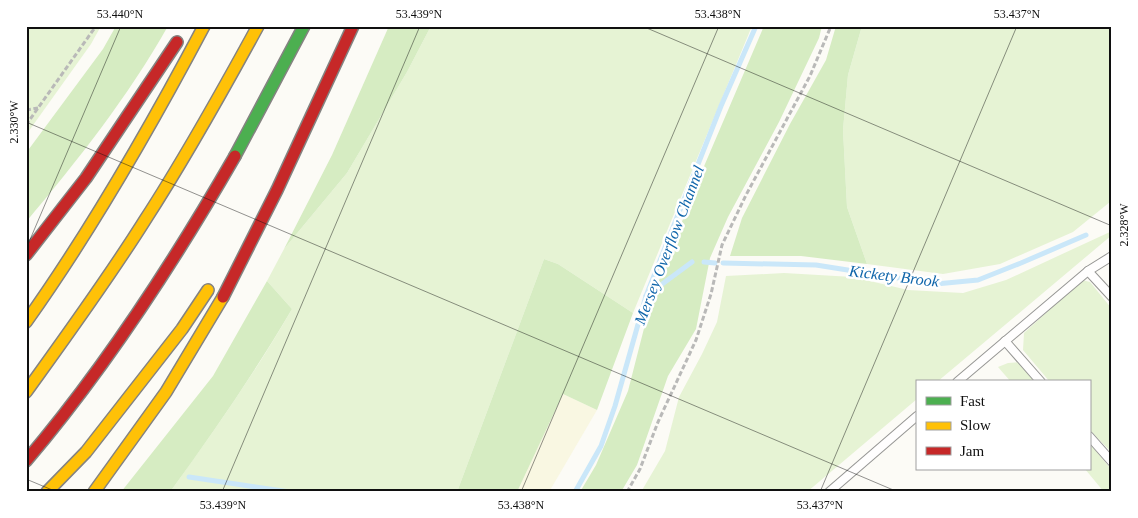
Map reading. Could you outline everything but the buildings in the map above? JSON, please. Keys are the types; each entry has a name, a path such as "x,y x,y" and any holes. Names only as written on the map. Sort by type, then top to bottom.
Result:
{"highway":[{"path":"26,322 62,272 118,181 204,26"},
{"path":"26,392 90,303 161,196 258,26"},
{"path":"26,461 55,427 161,278 246,138 304,26"},
{"path":"94,492 130,445 197,343 229,286 353,26"},
{"path":"26,254 52,224 130,116 182,34"},
{"path":"232,255 281,180"},
{"path":"48,492 86,452 182,329 215,280"}],"lane":[{"path":"959,380 1088,271 1112,256"},
{"path":"1088,271 1112,297"},
{"path":"1005,340 1039,380"},
{"path":"829,492 916,417"},
{"path":"1090,437 1112,462"}],"path":[{"path":"26,125 96,26"},
{"path":"626,492 640,469 658,422 696,340 711,294 722,245 746,194 810,76 831,26"},
{"path":"26,110 39,108"}],"shaded area":[{"path":"563,394 597,410 549,492 517,492"}],"green space":[{"path":"26,26 101,26 91,44 26,135"},
{"path":"116,26 168,26 119,103 26,222 26,153 103,49"},
{"path":"389,26 431,26 407,72 347,173 284,249 332,155"},
{"path":"431,26 752,26 633,313 558,264 544,259 457,492 170,492 233,402 292,309 267,281 284,249 347,173 407,72"},
{"path":"764,26 822,26 819,38 779,122 728,217 710,258 696,329 668,376 637,465 621,492 580,492 596,465 628,391 651,301 699,178"},
{"path":"836,26 862,26 848,75 843,130 847,207 867,264 801,256 730,256 742,218 790,124 826,60"},
{"path":"862,26 1112,26 1112,198 1110,202 1073,232 1000,264 943,274 867,264 847,207 843,130 848,75"},
{"path":"1112,231 1112,235 939,380 916,380 916,400 807,492 641,492 665,451 679,397 717,322 726,276 784,273 853,277 908,290 963,293 1006,280"},
{"path":"544,259 558,264 633,313 597,410 563,394 517,492 457,492"},
{"path":"1082,280 1090,282 1112,309 1112,453 1090,430 1090,380 1048,380 1023,350 1024,333"},
{"path":"267,281 292,309 218,425 170,492 121,492 213,376"},
{"path":"1020,362 1035,380 1009,380 998,367 1008,363"},
{"path":"1090,444 1111,469 1112,492 1104,492 1086,470 1090,470"}],"waterway":[{"name":"Mersey Overflow Channel","path":"575,492 601,446 615,406 646,296 721,106 756,26"},
{"name":"Kickety Brook","path":"723,263 816,265 936,284 978,280 1086,235"},
{"name":"Kickety Brook","path":"646,296 692,262"},
{"name":"Kickety Brook","path":"704,262 715,263"},
{"path":"189,477 290,492"}],"traffic: fast":[{"path":"235,156 304,26"}],"traffic: slow":[{"path":"26,322 98,214 163,102 204,26"},
{"path":"26,392 131,242 203,124 258,26"},
{"path":"47,492 86,452 182,329 208,290"},
{"path":"94,492 166,392 223,297"}],"traffic: jam":[{"path":"223,297 277,190 353,26"},
{"path":"26,255 86,178 177,42"},
{"path":"26,461 84,389 138,313 188,235 235,156"}]}
